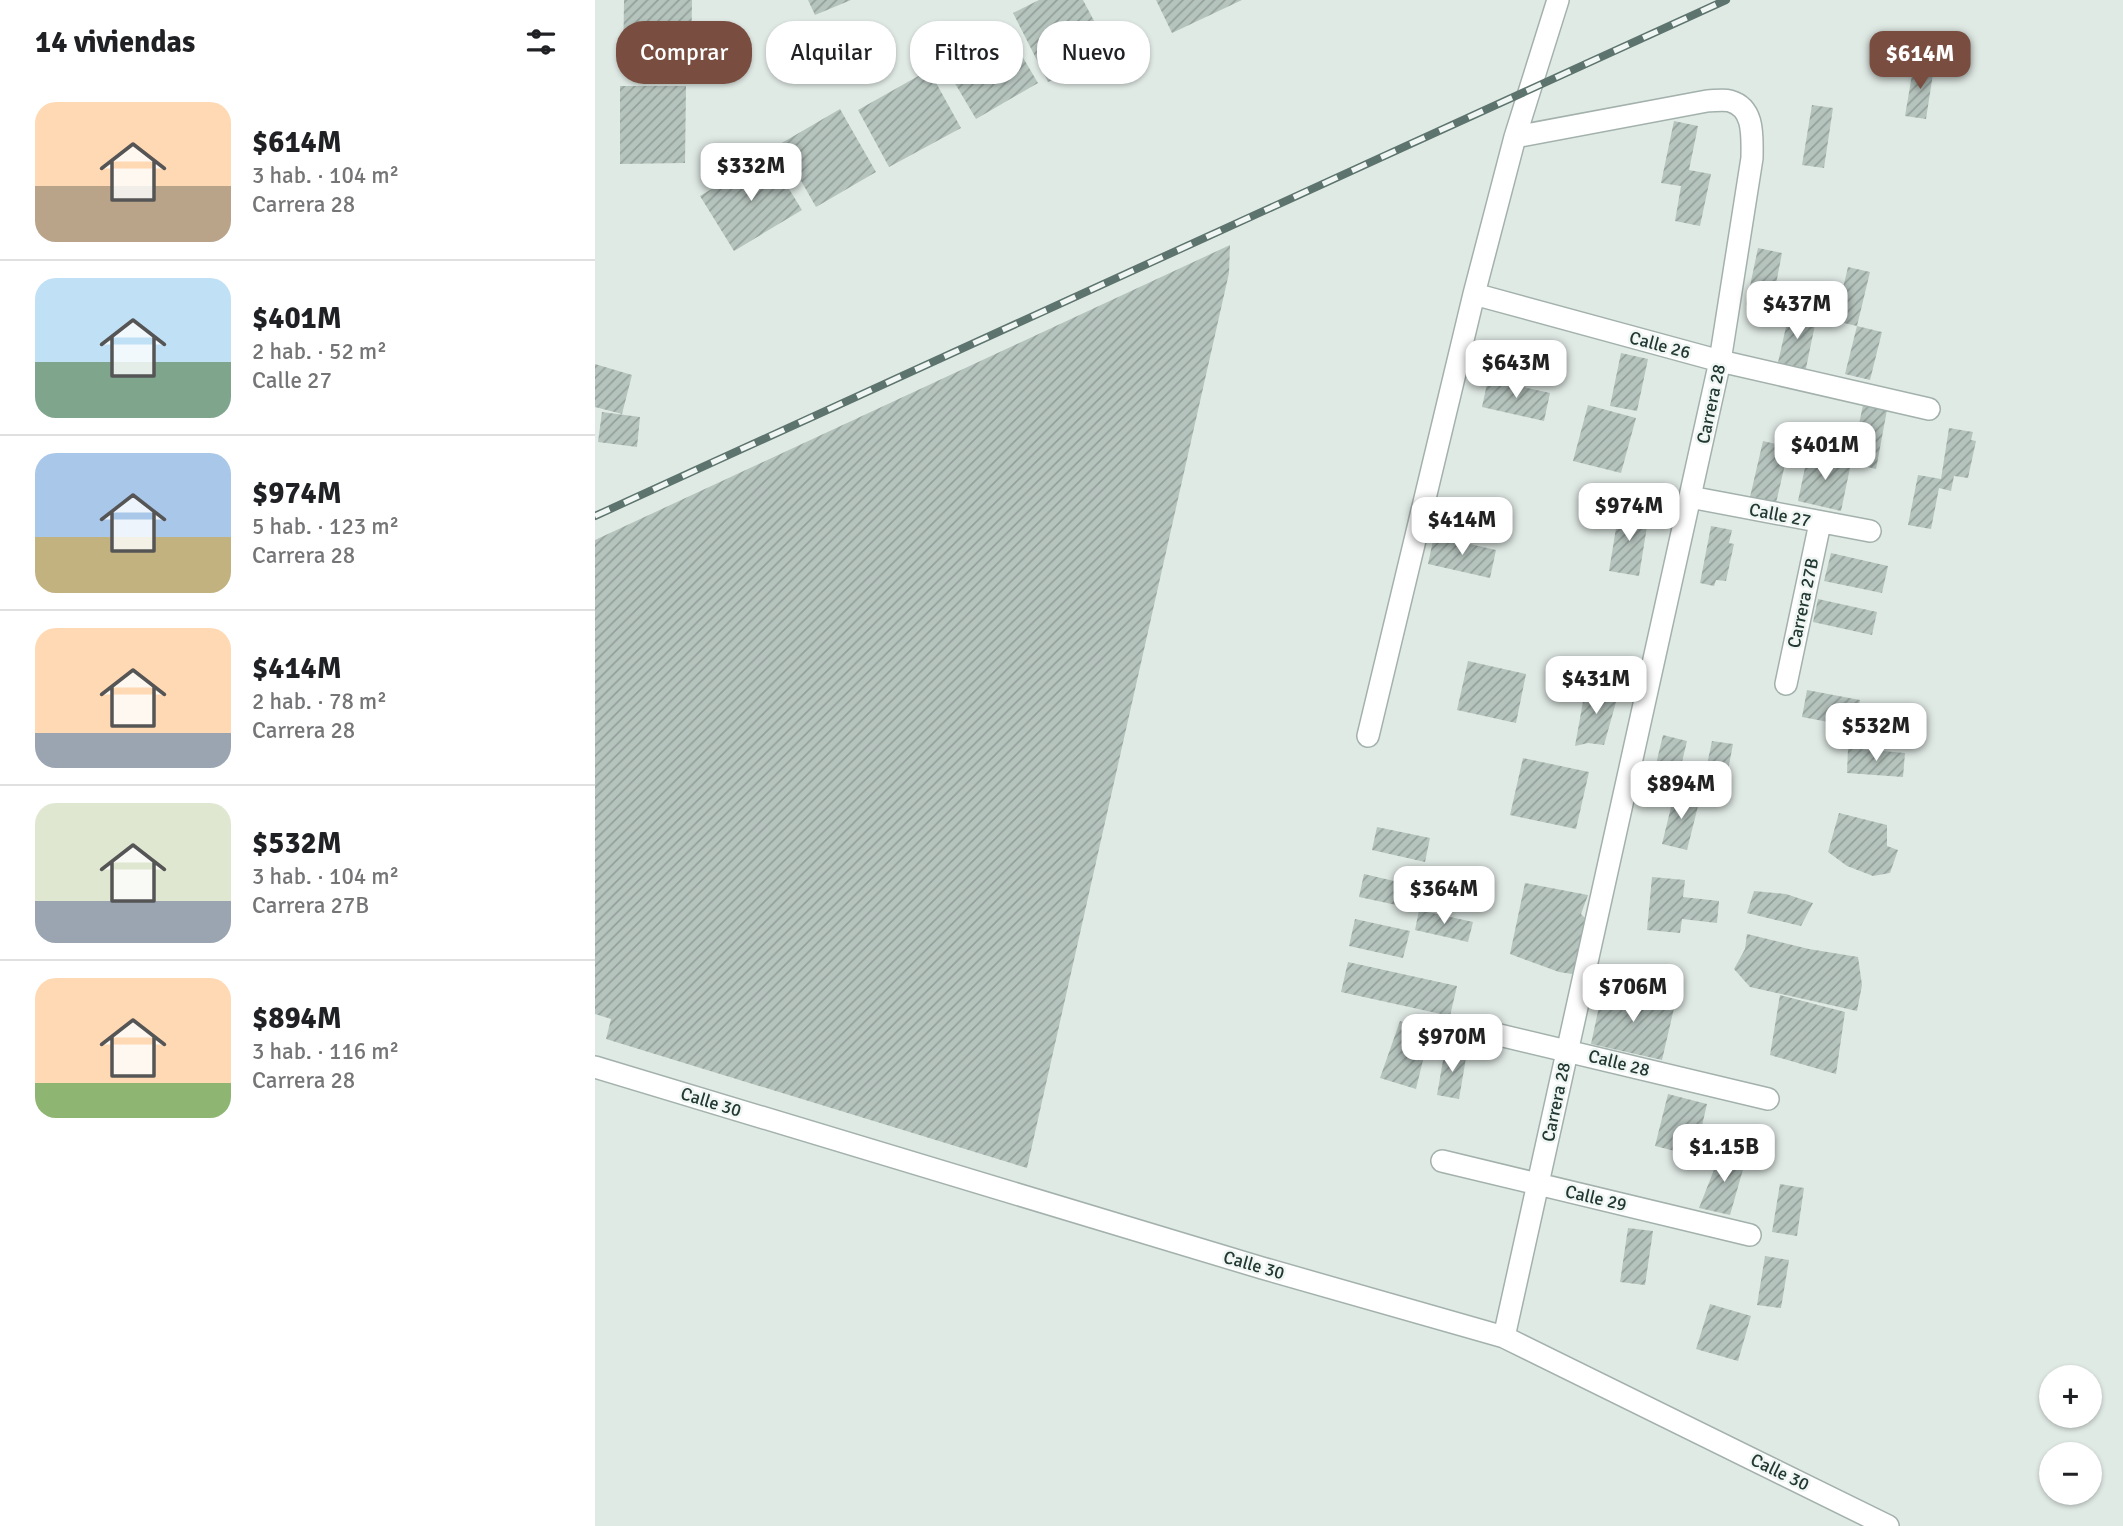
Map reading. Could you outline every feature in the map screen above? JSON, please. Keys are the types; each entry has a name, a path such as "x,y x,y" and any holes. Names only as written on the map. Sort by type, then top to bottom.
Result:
{"street":[{"path":"1368,736 1474,294 1515,137 1558,0"},
{"name":"Carrera 28","path":"1504,1338 1720,361 1752,158 1752,126 1744,108 1729,101 1707,101 1515,137"},
{"name":"Calle 26","path":"1474,294 1720,361 1929,408"},
{"name":"Calle 27","path":"1690,497 1870,531"},
{"name":"Carrera 27B","path":"1786,684 1820,523"},
{"name":"Calle 28","path":"1470,1028 1768,1099"},
{"name":"Calle 30","path":"595,1067 1504,1338 1888,1526"},
{"name":"Calle 29","path":"1442,1161 1750,1235"}],"building":[{"path":"624,0 692,0 692,21 624,21"},
{"path":"808,0 851,0 815,15"},
{"path":"1039,0 1083,0 1094,21 1037,21 1037,60 1023,33 1023,21 1017,21 1013,13"},
{"path":"1156,0 1242,0 1172,33"},
{"path":"1023,58 1037,84 976,119 955,84 1023,84"},
{"path":"1914,63 1934,67 1926,119 1905,116"},
{"path":"910,81 910,84 937,84 961,128 889,167 858,110"},
{"path":"620,86 686,86 685,163 620,164"},
{"path":"1812,105 1833,108 1824,168 1802,165"},
{"path":"840,109 876,172 816,207 780,144"},
{"path":"1674,121 1698,126 1689,170 1711,174 1700,226 1675,221 1681,186 1661,183"},
{"path":"768,155 802,210 734,251 700,196"},
{"path":"1230,245 1229,273 1027,1168 606,1039 611,1019 595,1014 595,540"},
{"path":"1758,248 1782,253 1771,310 1746,305"},
{"path":"1848,267 1870,272 1857,326 1835,321"},
{"path":"1790,309 1817,315 1805,373 1777,367"},
{"path":"1857,326 1882,332 1870,380 1845,374"},
{"path":"1621,353 1648,359 1637,411 1610,406"},
{"path":"595,364 632,375 622,414 595,407"},
{"path":"1488,379 1550,393 1544,421 1482,407"},
{"path":"1588,405 1636,418 1621,473 1573,461"},
{"path":"1863,405 1887,410 1876,469 1851,463"},
{"path":"602,412 640,417 637,447 598,442"},
{"path":"1949,428 1973,432 1971,440 1976,441 1968,478 1954,476 1951,491 1939,488 1931,529 1908,525 1918,475 1941,479"},
{"path":"1763,441 1789,447 1776,503 1750,497"},
{"path":"1808,453 1851,463 1841,511 1798,501"},
{"path":"1619,510 1649,514 1639,576 1609,571"},
{"path":"1711,526 1732,530 1729,543 1734,544 1726,581 1716,580 1714,586 1700,583"},
{"path":"1434,536 1496,550 1490,578 1428,564"},
{"path":"1831,553 1888,566 1882,593 1824,581"},
{"path":"1818,599 1877,612 1872,635 1813,622"},
{"path":"1468,661 1526,674 1516,723 1457,710"},
{"path":"1586,685 1618,695 1604,745 1588,743 1575,746"},
{"path":"1807,690 1860,700 1855,727 1802,717"},
{"path":"1663,735 1687,741 1675,791 1651,785"},
{"path":"1712,741 1733,744 1722,802 1700,798"},
{"path":"1848,748 1905,753 1903,777 1847,773"},
{"path":"1523,758 1589,772 1576,829 1510,815"},
{"path":"1675,791 1700,798 1687,850 1662,844"},
{"path":"1839,813 1887,825 1887,846 1898,850 1890,873 1873,876 1847,866 1828,852"},
{"path":"1377,827 1430,838 1425,862 1372,850"},
{"path":"1364,874 1420,887 1415,909 1359,897"},
{"path":"1652,877 1685,880 1683,897 1719,901 1717,923 1682,919 1680,933 1647,930"},
{"path":"1525,883 1588,895 1581,914 1589,922 1578,971 1572,974 1559,972 1510,954"},
{"path":"1754,891 1786,894 1813,903 1801,926 1747,913"},
{"path":"1419,910 1473,922 1468,942 1415,930"},
{"path":"1355,919 1410,931 1403,958 1349,946"},
{"path":"1747,934 1809,949 1858,957 1862,985 1857,1011 1750,987 1734,969 1745,949"},
{"path":"1348,962 1457,986 1450,1016 1341,992"},
{"path":"1603,988 1675,1004 1662,1060 1591,1044"},
{"path":"1780,995 1845,1012 1836,1074 1770,1055"},
{"path":"1400,1021 1430,1031 1416,1089 1380,1078"},
{"path":"1445,1049 1467,1052 1459,1099 1437,1095"},
{"path":"1668,1094 1707,1104 1695,1156 1655,1146"},
{"path":"1721,1152 1746,1159 1730,1215 1699,1208"},
{"path":"1780,1184 1804,1188 1797,1236 1772,1232"},
{"path":"1628,1228 1653,1231 1645,1285 1620,1282"},
{"path":"1765,1256 1789,1260 1781,1308 1757,1305"},
{"path":"1710,1304 1751,1316 1738,1361 1696,1349"}],"railway":[{"path":"595,516 1726,0"}]}
